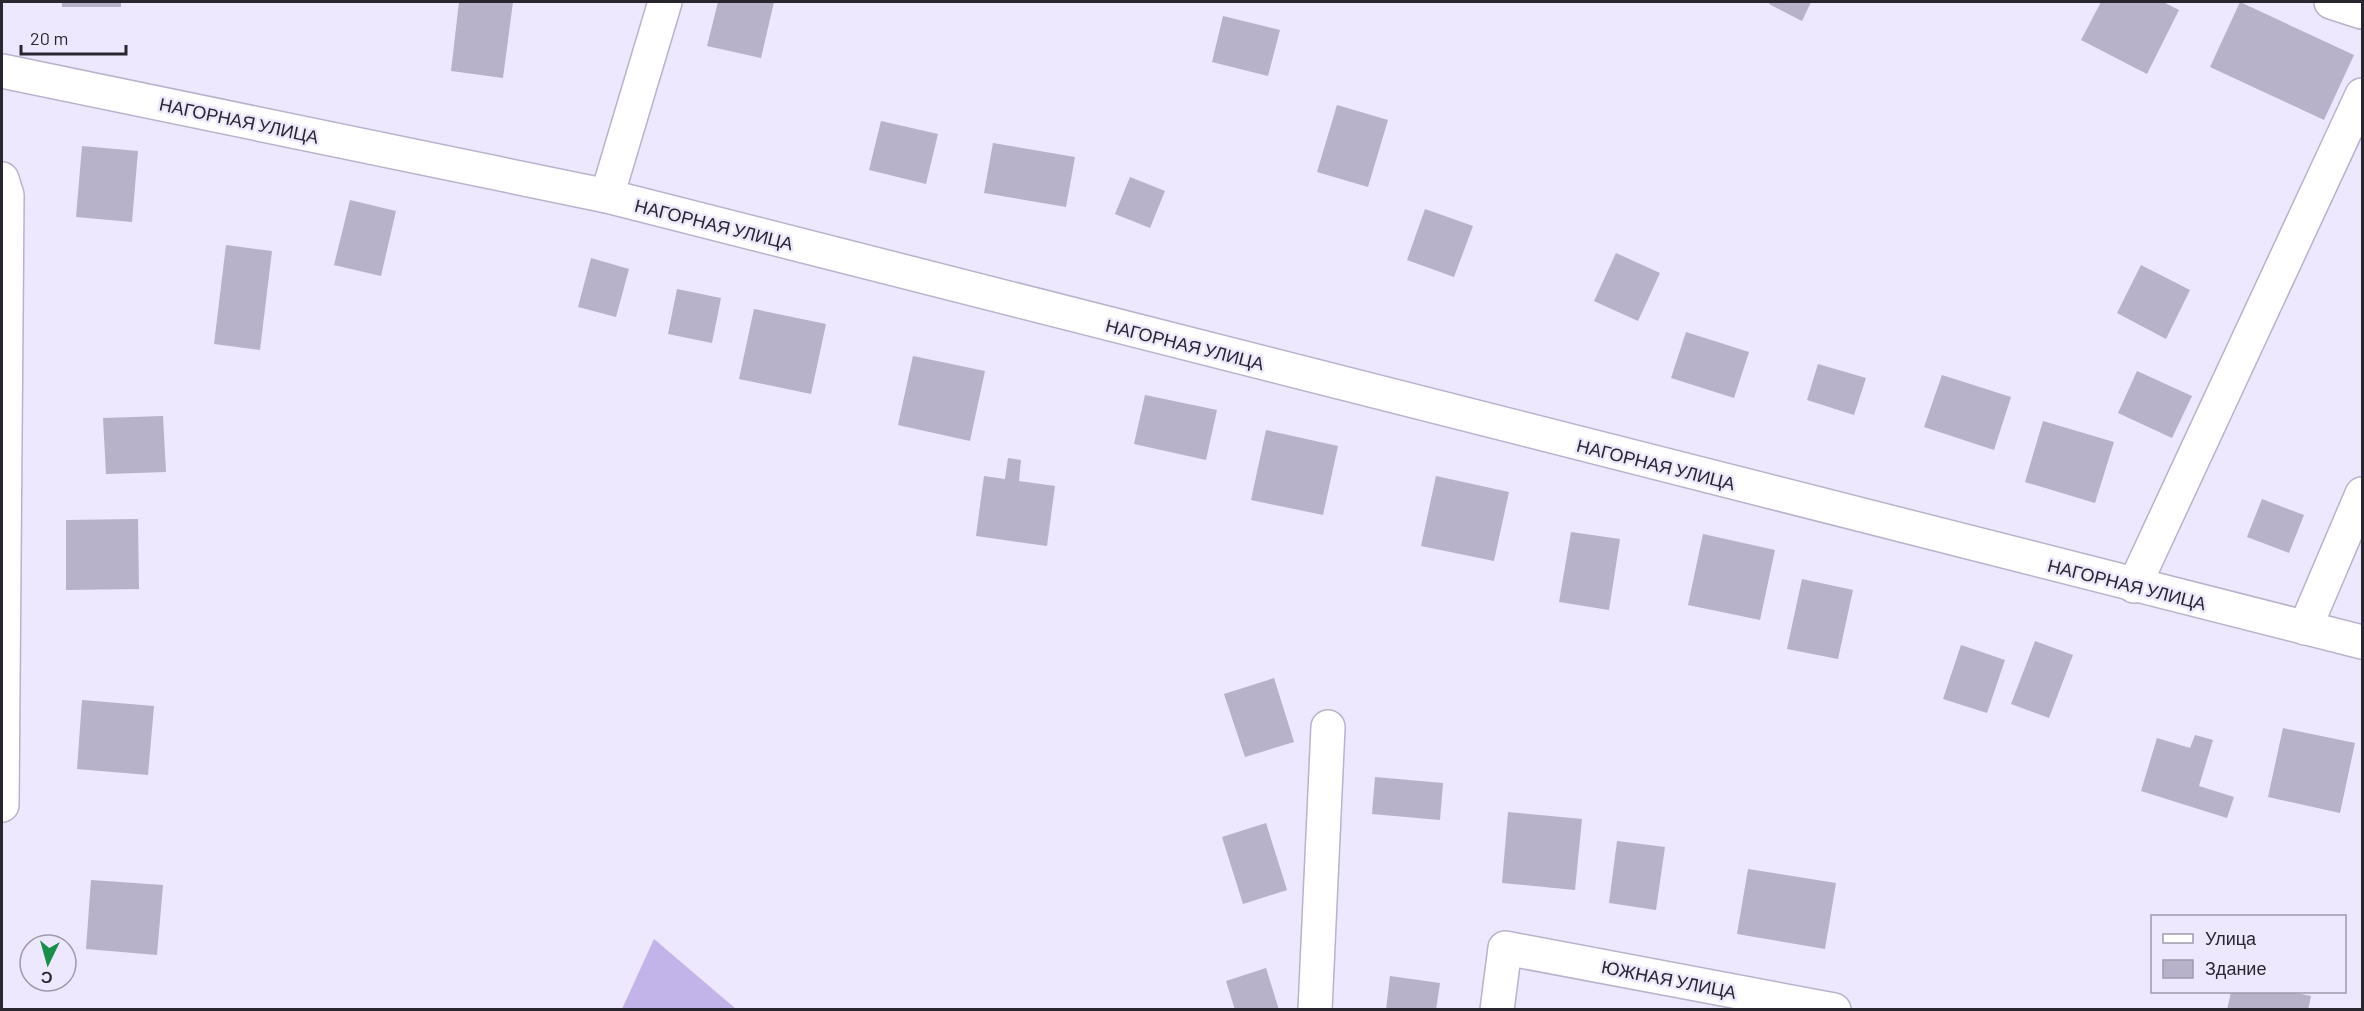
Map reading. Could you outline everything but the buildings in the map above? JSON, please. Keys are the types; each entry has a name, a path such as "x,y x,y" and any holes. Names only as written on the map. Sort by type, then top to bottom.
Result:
{"street":[{"path":"607,196 665,2"},
{"path":"2331,2 2362,12"},
{"name":"НАГОРНАЯ УЛИЦА","path":"2,71 607,196 2134,586 2362,642"},
{"path":"2134,586 2362,95"},
{"path":"2,179 7,195 2,805"},
{"path":"2305,628 2362,494"},
{"path":"1315,1010 1328,727"},
{"name":"ЮЖНАЯ УЛИЦА","path":"1497,1010 1505,948 1834,1010"}],"shaded area":[{"path":"654,939 736,1009 622,1009"}]}
